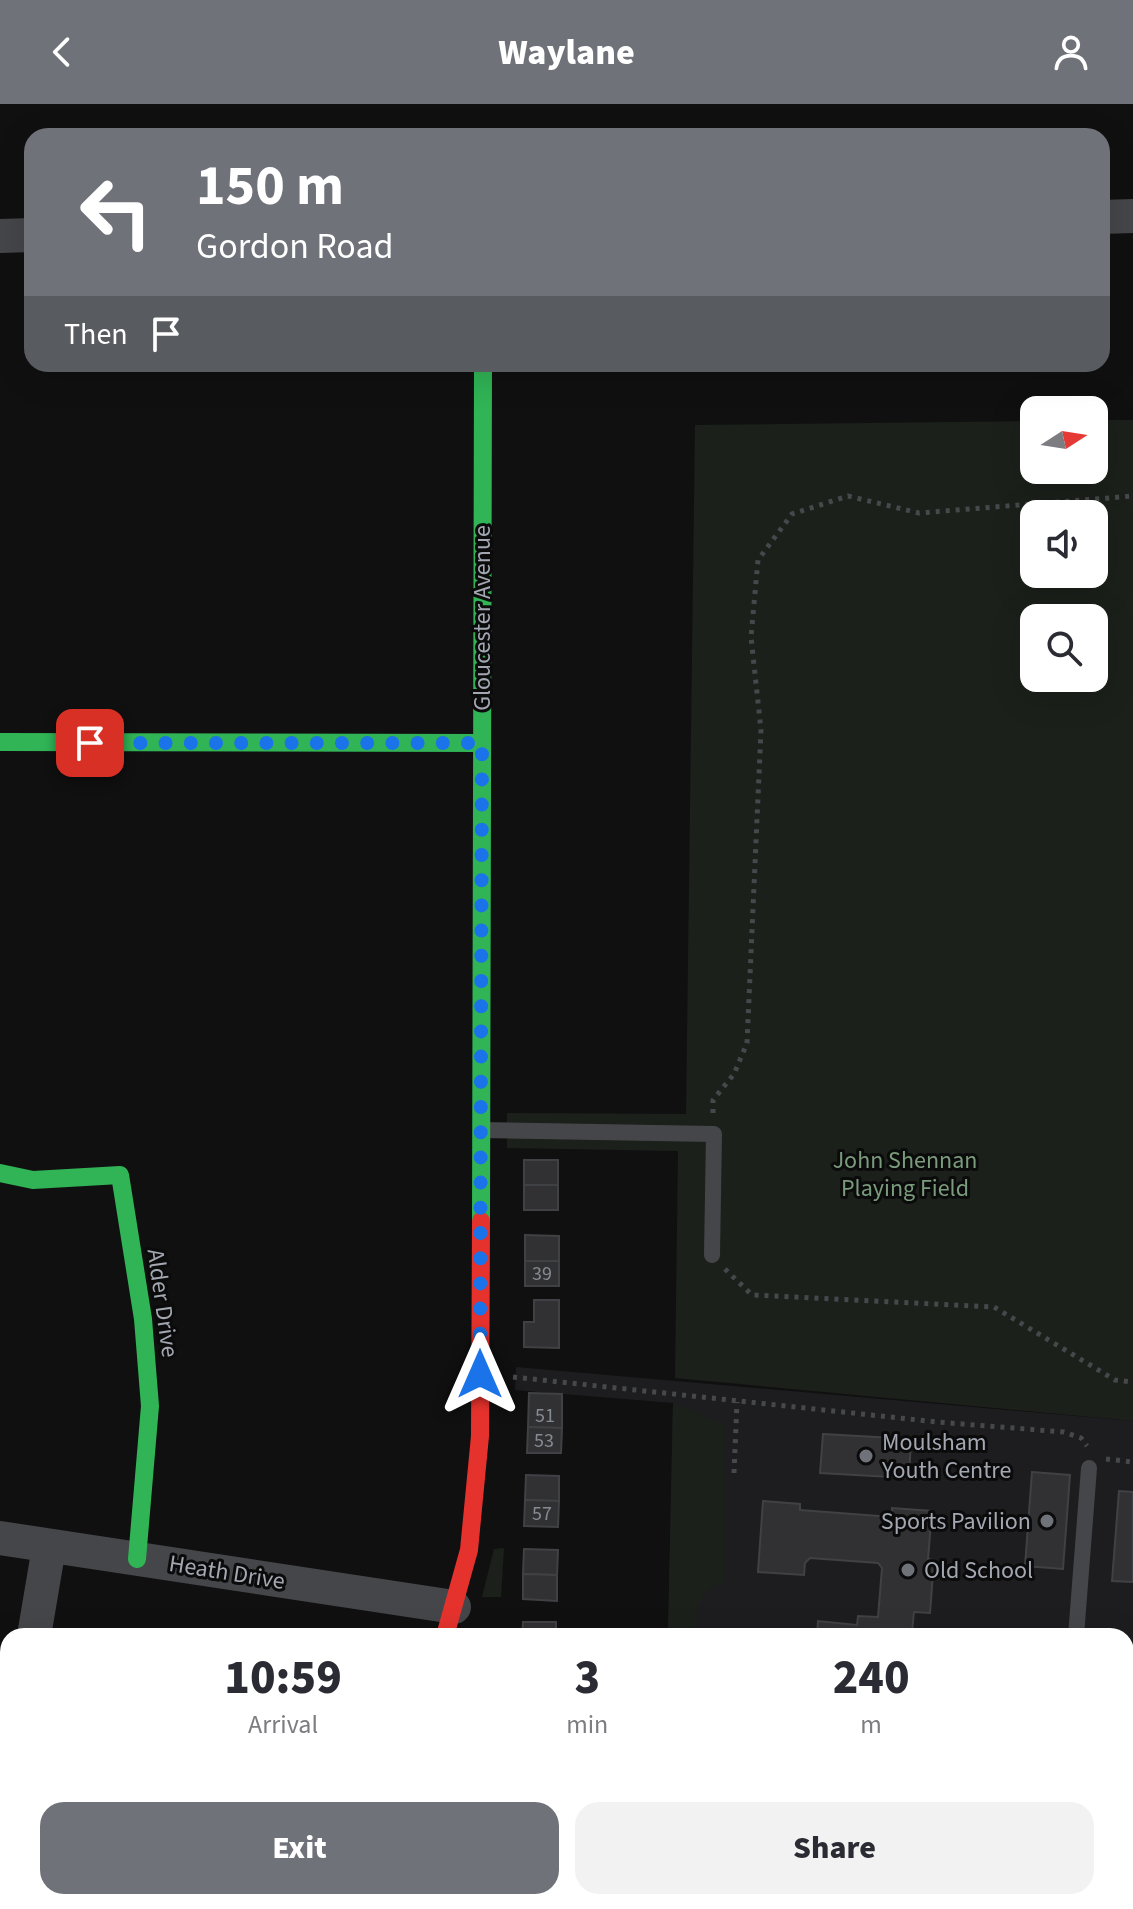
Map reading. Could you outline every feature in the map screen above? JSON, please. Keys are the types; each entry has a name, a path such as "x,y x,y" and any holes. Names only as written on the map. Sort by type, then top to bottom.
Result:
{"street":[{"path":"1110,217 1133,216"},
{"path":"0,236 24,235"},
{"name":"Gloucester Avenue","path":"450,1621 469,1550 477,1490 483,372"},
{"path":"0,742 482,743"},
{"name":"Alder Drive","path":"0,1173 33,1180 120,1175 147,1361 150,1407 149,1458 137,1559"},
{"name":"Heath Drive","path":"0,1538 137,1559 450,1621"},
{"path":"35,1628 49,1547"}],"lane":[{"path":"480,1130 714,1134 712,1255"},
{"path":"1077,1628 1089,1468"}],"path":[{"path":"714,1134 713,1100 734,1074 747,1043 761,730 751,637 758,560 792,514 848,496 919,513 1133,496"},
{"path":"712,1255 752,1295 994,1307 1115,1380 1133,1382"},
{"path":"480,1374 737,1402 1064,1432 1081,1438 1087,1447 1089,1468"},
{"path":"734,1473 737,1402"}],"shaded area":[{"path":"516,1367 1133,1421 1133,1628 668,1628 673,1403 515,1390"}],"green space":[{"name":"John Shennan Playing Field","path":"1108,420 1133,420 1133,1421 675,1378 678,1151 507,1148 507,1113 686,1114 695,425 1020,421 1020,484 1108,484"},
{"path":"673,1403 724,1424 724,1583 703,1597 696,1628 668,1628"},
{"path":"504,1548 501,1597 482,1597 494,1549"}],"building":[{"path":"524,1160 558,1160 558,1185 524,1185"},
{"path":"524,1185 558,1185 558,1210 524,1210"},
{"path":"525,1235 559,1236 559,1261 525,1261"},
{"path":"525,1261 559,1261 559,1286 525,1286"},
{"path":"534,1300 559,1300 559,1348 524,1347 524,1322 534,1322"},
{"path":"529,1393 562,1394 562,1428 528,1427"},
{"path":"528,1427 562,1428 561,1453 527,1453"},
{"name":"Moulsham Youth Centre","path":"823,1434 911,1439 909,1478 820,1473"},
{"name":"Sports Pavilion","path":"1032,1472 1070,1475 1063,1569 1025,1566"},
{"path":"526,1475 559,1476 559,1501 525,1500"},
{"path":"1119,1491 1133,1492 1133,1582 1112,1581"},
{"path":"525,1500 559,1501 558,1527 524,1526"},
{"name":"Old School","path":"763,1501 800,1504 800,1510 892,1517 892,1508 932,1511 928,1559 934,1560 930,1613 914,1612 912,1628 818,1628 818,1621 857,1625 858,1616 878,1617 882,1568 878,1563 810,1558 805,1563 804,1575 758,1572"},
{"path":"524,1549 558,1550 557,1575 523,1574"},
{"path":"523,1574 557,1575 557,1601 523,1599"},
{"path":"523,1622 556,1622 556,1628 523,1628"}],"traffic: fast":[{"path":"481,1221 483,372"},
{"path":"0,742 482,743"},
{"path":"0,1173 33,1180 120,1175 143,1319 150,1406 137,1559"}],"traffic: jam":[{"path":"447,1628 469,1550 480,1436 481,1221"}],"place":[{"name":"Moulsham Youth Centre","path":"866,1456"},
{"name":"Sports Pavilion","path":"1047,1521"},
{"name":"Old School","path":"908,1570"}],"route":[{"path":"90,743 482,743 480,1374"}]}
